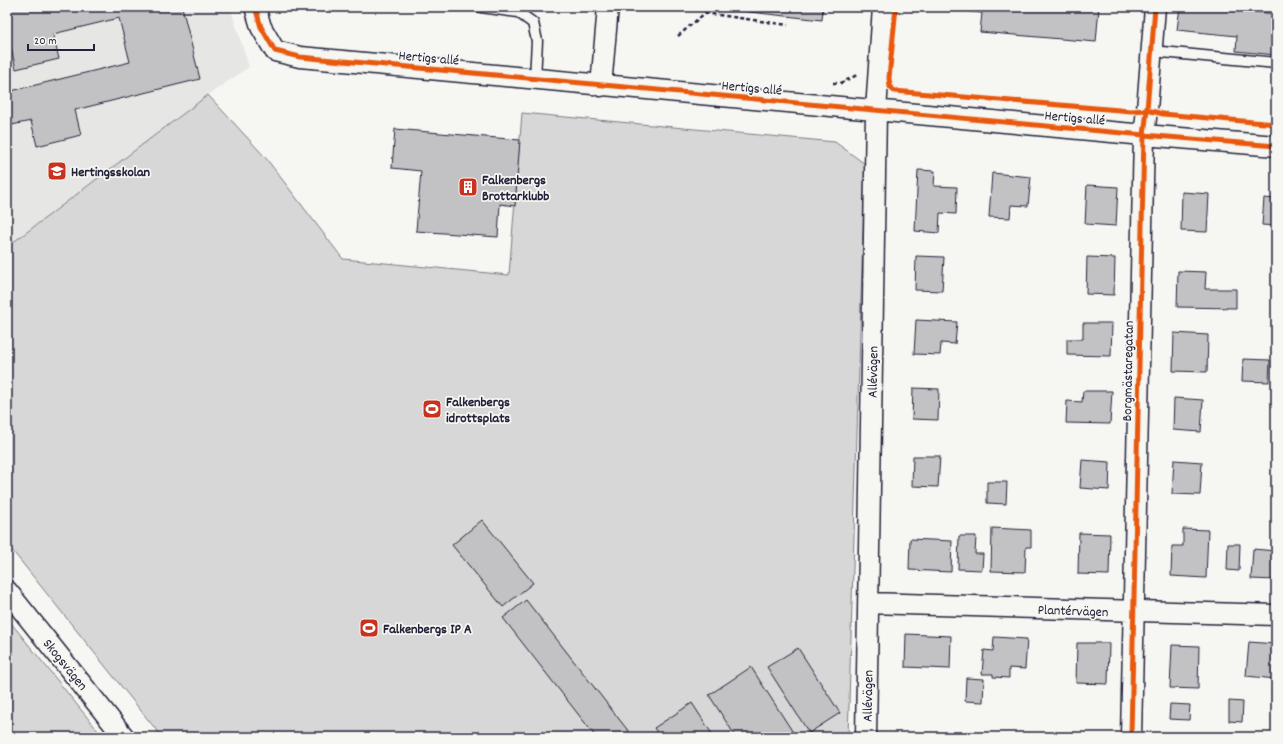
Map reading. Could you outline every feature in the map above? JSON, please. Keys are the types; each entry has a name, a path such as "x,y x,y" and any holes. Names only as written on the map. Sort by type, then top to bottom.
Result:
{"street":[{"name":"Hertigs allé","path":"255,7 261,27 275,50 300,58 535,78 601,86 1144,136 1276,146"},
{"path":"601,86 608,7"},
{"name":"Allévägen","path":"866,737 876,111 883,7"},
{"name":"Borgmästaregatan","path":"1131,737 1144,136 1155,7"},
{"name":"Skogsvägen","path":"7,591 124,737"},
{"name":"Plantérvägen","path":"869,603 1276,615"}],"lane":[{"path":"481,7 518,12 533,23 537,41 535,78"},
{"path":"1152,50 1276,62"}],"path":[{"path":"678,36 705,13 788,25"},
{"path":"830,84 841,83 863,72"}],"shaded area":[{"name":"Hertingsskolan","path":"7,7 230,7 249,67 208,95 7,247"},
{"name":"Falkenbergs idrottsplats","path":"208,95 265,157 343,259 509,275 522,113 835,142 865,164 848,737 162,737 7,544 7,247"},
{"path":"7,618 103,737 7,737"}],"building":[{"path":"14,7 182,7 200,79 75,110 81,135 37,146 31,121 7,126 7,92 130,62 119,18 53,34 59,59 16,69 10,44 7,45 7,9"},
{"path":"704,7 823,7 822,20"},
{"path":"921,7 1099,7 1096,42 980,32 982,13"},
{"path":"1180,7 1221,7 1276,14 1276,55 1236,51 1237,36 1177,30"},
{"name":"Falkenbergs Brottarklubb","path":"395,129 520,140 515,206 500,204 498,237 416,231 421,171 392,168"},
{"path":"918,170 935,171 934,186 957,187 956,214 940,213 939,233 915,231"},
{"path":"992,173 1031,177 1028,206 1011,205 1010,218 989,217"},
{"path":"1087,185 1118,187 1116,226 1085,224"},
{"path":"1182,192 1209,194 1207,232 1181,231"},
{"path":"1264,198 1276,199 1276,226 1262,225"},
{"path":"916,256 944,257 942,291 915,290"},
{"path":"1087,257 1115,258 1114,295 1086,294"},
{"path":"1178,271 1206,272 1205,289 1236,289 1236,308 1177,307"},
{"path":"916,320 957,322 955,344 941,343 940,355 914,354"},
{"path":"1083,323 1112,323 1111,356 1067,355 1067,339 1083,339"},
{"path":"1174,333 1208,335 1207,372 1173,371"},
{"path":"1243,359 1270,360 1269,382 1242,381"},
{"path":"913,388 939,389 938,420 912,419"},
{"path":"1083,391 1112,391 1110,424 1066,423 1067,401 1082,402"},
{"path":"1174,398 1203,400 1201,432 1173,430"},
{"path":"913,456 940,456 938,487 912,486"},
{"path":"1082,460 1110,462 1109,490 1080,488"},
{"path":"1174,460 1202,462 1200,495 1172,494"},
{"path":"987,482 1007,482 1006,504 987,503"},
{"path":"482,520 533,583 503,607 452,545"},
{"path":"992,528 1031,530 1031,547 1026,547 1025,572 991,571"},
{"path":"1183,529 1208,530 1206,578 1171,576 1172,546 1183,546"},
{"path":"1079,533 1110,534 1109,575 1078,574"},
{"path":"959,536 976,536 975,554 983,554 982,570 958,569"},
{"path":"910,539 952,541 951,572 909,570"},
{"path":"1228,544 1240,544 1239,571 1227,570"},
{"path":"1253,549 1276,551 1276,580 1251,579"},
{"path":"526,600 633,737 596,737 503,618"},
{"path":"906,634 951,636 950,669 905,667"},
{"path":"994,637 1027,639 1025,669 1009,668 1009,678 993,677 993,674 982,674 984,650 993,651"},
{"path":"1249,642 1276,644 1276,679 1246,676"},
{"path":"1077,643 1109,643 1108,684 1076,683"},
{"path":"1172,645 1199,646 1198,689 1170,688"},
{"path":"798,648 840,713 809,733 767,667"},
{"path":"751,667 796,737 736,737 709,695"},
{"path":"966,678 984,679 983,702 965,701"},
{"path":"1229,701 1243,702 1242,722 1229,721"},
{"path":"692,703 714,737 660,737 654,728"},
{"path":"1170,704 1190,705 1189,720 1169,719"}],"cycle path":[{"path":"255,7 261,27 275,51 300,57 1276,146"},
{"path":"896,7 889,78 890,87 894,91 1131,111 1147,110 1163,114 1276,124"},
{"path":"1131,737 1144,135 1155,7"}],"place":[{"name":"Hertingsskolan","path":"57,171"},
{"name":"Falkenbergs Brottarklubb","path":"468,187"},
{"name":"Falkenbergs idrottsplats","path":"432,409"},
{"name":"Falkenbergs IP A","path":"369,628"}]}
